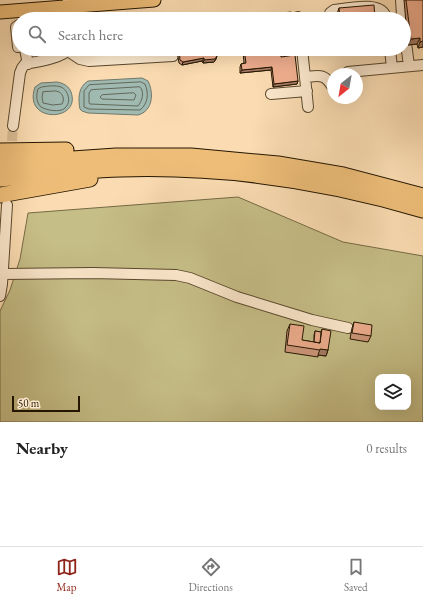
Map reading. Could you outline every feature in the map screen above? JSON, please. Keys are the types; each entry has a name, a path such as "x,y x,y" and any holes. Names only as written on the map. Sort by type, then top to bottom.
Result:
{"highway":[{"path":"0,151 99,150 118,162"},
{"path":"0,164 118,162 191,156 278,164 343,175 423,196"},
{"path":"3,200 97,178 118,162"},
{"path":"0,179 118,162 286,179 364,194 423,210"}],"main road":[{"path":"0,12 70,9 154,0"}],"street":[{"path":"401,0 402,12"},
{"path":"331,12 334,10 375,5 384,12"},
{"path":"26,56 28,64"},
{"path":"13,126 20,73 22,68 28,64 56,56"},
{"path":"76,56 80,59 89,61 162,56 173,57"},
{"path":"303,56 308,107"},
{"path":"391,56 392,68"},
{"path":"408,56 409,66"},
{"path":"363,71 423,65"},
{"path":"305,77 320,76 324,77 327,80"},
{"path":"271,94 307,91"},
{"path":"0,296 3,274 3,200"},
{"path":"3,274 93,273 176,275 190,278 237,297 312,320 348,328"}],"shaded area":[{"path":"238,197 343,242 423,256 423,422 0,422 0,311 10,290 20,259 28,213"}],"water":[{"path":"142,78 148,81 151,91 151,101 147,110 143,113 138,115 88,113 80,109 79,101 82,86 88,81"},
{"path":"57,82 64,84 69,88 72,102 68,109 61,113 52,115 44,113 37,108 33,99 35,87 41,83"}],"building":[{"path":"406,0 423,0 423,41 420,42 420,38 411,39 411,12 408,12"},
{"path":"374,5 374,12 339,12 339,8"},
{"path":"180,56 217,56 215,59 204,60 204,58 183,62 180,60"},
{"path":"245,56 295,56 298,81 274,84 272,67 242,70 241,64 246,63"},
{"path":"354,322 372,325 371,336 352,333"},
{"path":"290,324 304,326 302,340 320,343 322,329 331,331 328,350 287,345"},
{"path":"315,331 321,332 320,343 314,342"}],"tunnel":[{"path":"11,156 13,126"}]}
